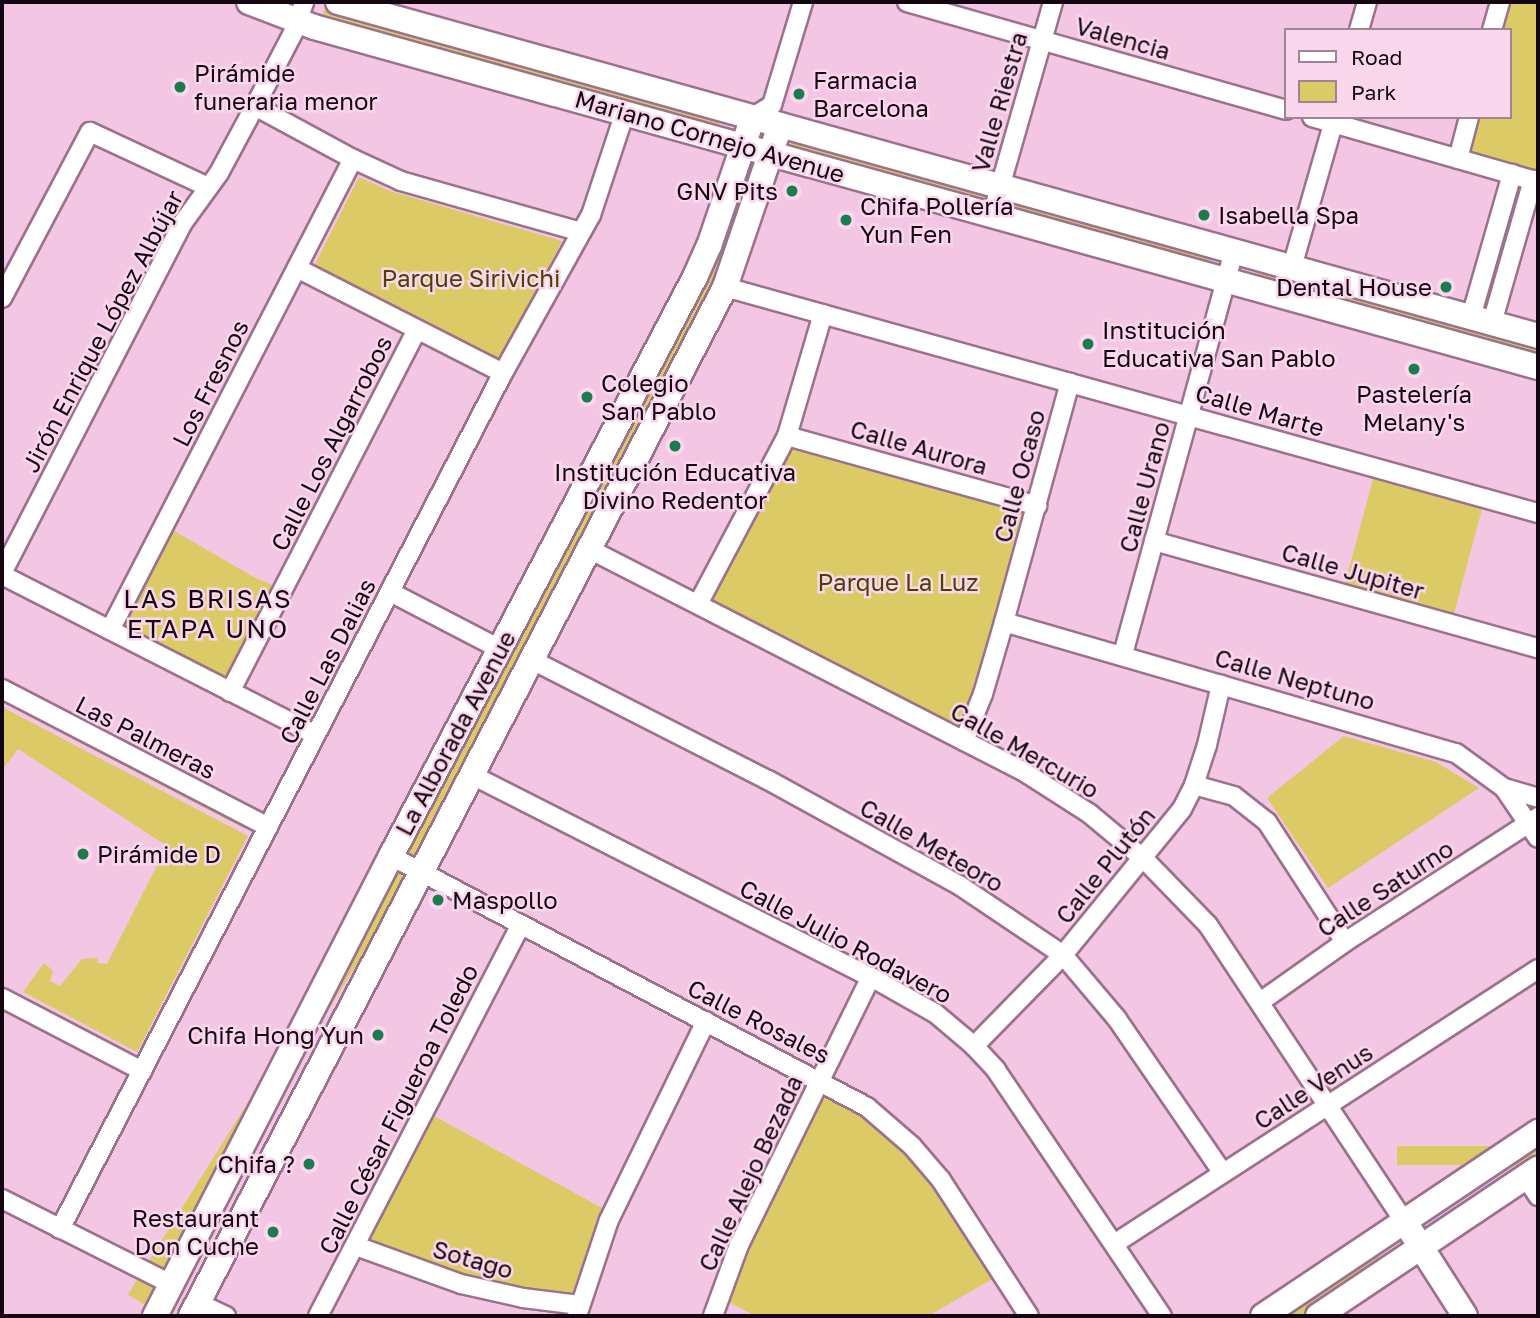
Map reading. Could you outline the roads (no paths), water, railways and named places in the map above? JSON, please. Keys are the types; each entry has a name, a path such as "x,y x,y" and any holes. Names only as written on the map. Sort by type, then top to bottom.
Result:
{"main road":[{"name":"Mariano Cornejo Avenue","path":"248,2 301,11 625,112 1538,367"},
{"name":"Mariano Cornejo Avenue","path":"338,2 768,116 1001,186 1538,336"},
{"name":"La Alborada Avenue","path":"155,1316 391,856 695,277 709,246 743,145 768,116"},
{"name":"La Alborada Avenue","path":"195,1309 725,287 771,153 768,116"},
{"path":"1263,1316 1538,1132"},
{"path":"1318,1316 1420,1247 1534,1181"},
{"path":"1404,1221 1465,1316"}],"street":[{"path":"768,116 803,2"},
{"name":"Valencia","path":"907,2 1284,109"},
{"name":"Valle Riestra","path":"992,215 1053,2"},
{"path":"1360,28 1367,2"},
{"path":"1493,28 1500,2"},
{"name":"Jirón Enrique López Albújar","path":"2,574 182,224 219,173 301,11"},
{"path":"255,106 353,159 401,181 581,232"},
{"name":"Calle Las Dalias","path":"61,1229 503,373 581,232 600,194 625,112"},
{"path":"1458,159 1468,119"},
{"path":"1292,267 1334,120 1535,181 1482,320"},
{"path":"2,298 90,132 208,187"},
{"name":"Los Fresnos","path":"110,630 353,159"},
{"path":"1482,320 1512,174"},
{"name":"Calle Urano","path":"1123,654 1234,251"},
{"path":"297,268 503,373"},
{"name":"Calle Marte","path":"725,287 1538,513"},
{"path":"698,604 787,436 823,314"},
{"name":"Calle Los Algarrobos","path":"230,692 417,329"},
{"name":"Calle Ocaso","path":"964,741 983,694 1070,383"},
{"name":"Calle Aurora","path":"787,436 1037,506"},
{"name":"Calle Jupiter","path":"1154,541 1538,648"},
{"name":"Calle Mercurio","path":"589,549 1026,773 1090,814 1144,859 1208,925 1404,1221"},
{"path":"2,574 316,735"},
{"path":"390,592 500,649"},
{"name":"Calle Neptuno","path":"1004,622 1123,654 1456,752 1504,789 1535,826"},
{"name":"Calle Meteoro","path":"532,660 755,774 959,885 1063,955 1117,1019 1223,1173"},
{"name":"Calle Plutón","path":"974,1046 1063,955 1144,859 1182,809 1194,785 1221,685"},
{"name":"Las Palmeras","path":"2,689 268,828"},
{"name":"Calle Julio Rodavero","path":"472,775 871,977 935,1013 974,1046 996,1070 1162,1316"},
{"path":"1194,785 1234,796 1266,822 1345,942"},
{"path":"1504,789 1538,798"},
{"name":"Calle Saturno","path":"1260,1002 1345,942 1535,826"},
{"name":"Calle Rosales","path":"391,856 822,1080 867,1107 912,1146 942,1180 1029,1316"},
{"name":"Calle César Figueroa Toledo","path":"318,1316 521,925"},
{"name":"Calle Venus","path":"1114,1244 1538,969"},
{"name":"Calle Alejo Bezada","path":"713,1316 738,1245 871,977"},
{"path":"2,998 142,1071"},
{"path":"579,1311 609,1220 706,1021"},
{"path":"2,1199 171,1284"},
{"name":"Sotago","path":"356,1246 461,1284 579,1311"},
{"path":"195,1309 226,1316"}],"place":[{"name":"Pirámide funeraria menor","path":"180,87"},
{"name":"Farmacia Barcelona","path":"799,94"},
{"name":"GNV Pits","path":"792,191"},
{"name":"Isabella Spa","path":"1204,215"},
{"name":"Chifa Pollería Yun Fen","path":"846,220"},
{"name":"Dental House","path":"1446,287"},
{"name":"Institución Educativa San Pablo","path":"1088,344"},
{"name":"Pastelería Melany's","path":"1414,369"},
{"name":"Colegio San Pablo","path":"587,397"},
{"name":"Institución Educativa Divino Redentor","path":"675,446"},
{"name":"Pirámide D","path":"83,854"},
{"name":"Maspollo","path":"438,900"},
{"name":"Chifa Hong Yun","path":"378,1035"},
{"name":"Chifa ?","path":"309,1164"},
{"name":"Restaurant Don Cuche","path":"273,1232"}],"district":[{"name":"LAS BRISAS ETAPA UNO","path":"208,614"}],"park label":[{"name":"Parque Sirivichi","path":"471,278"},
{"name":"Parque La Luz","path":"898,582"}]}
